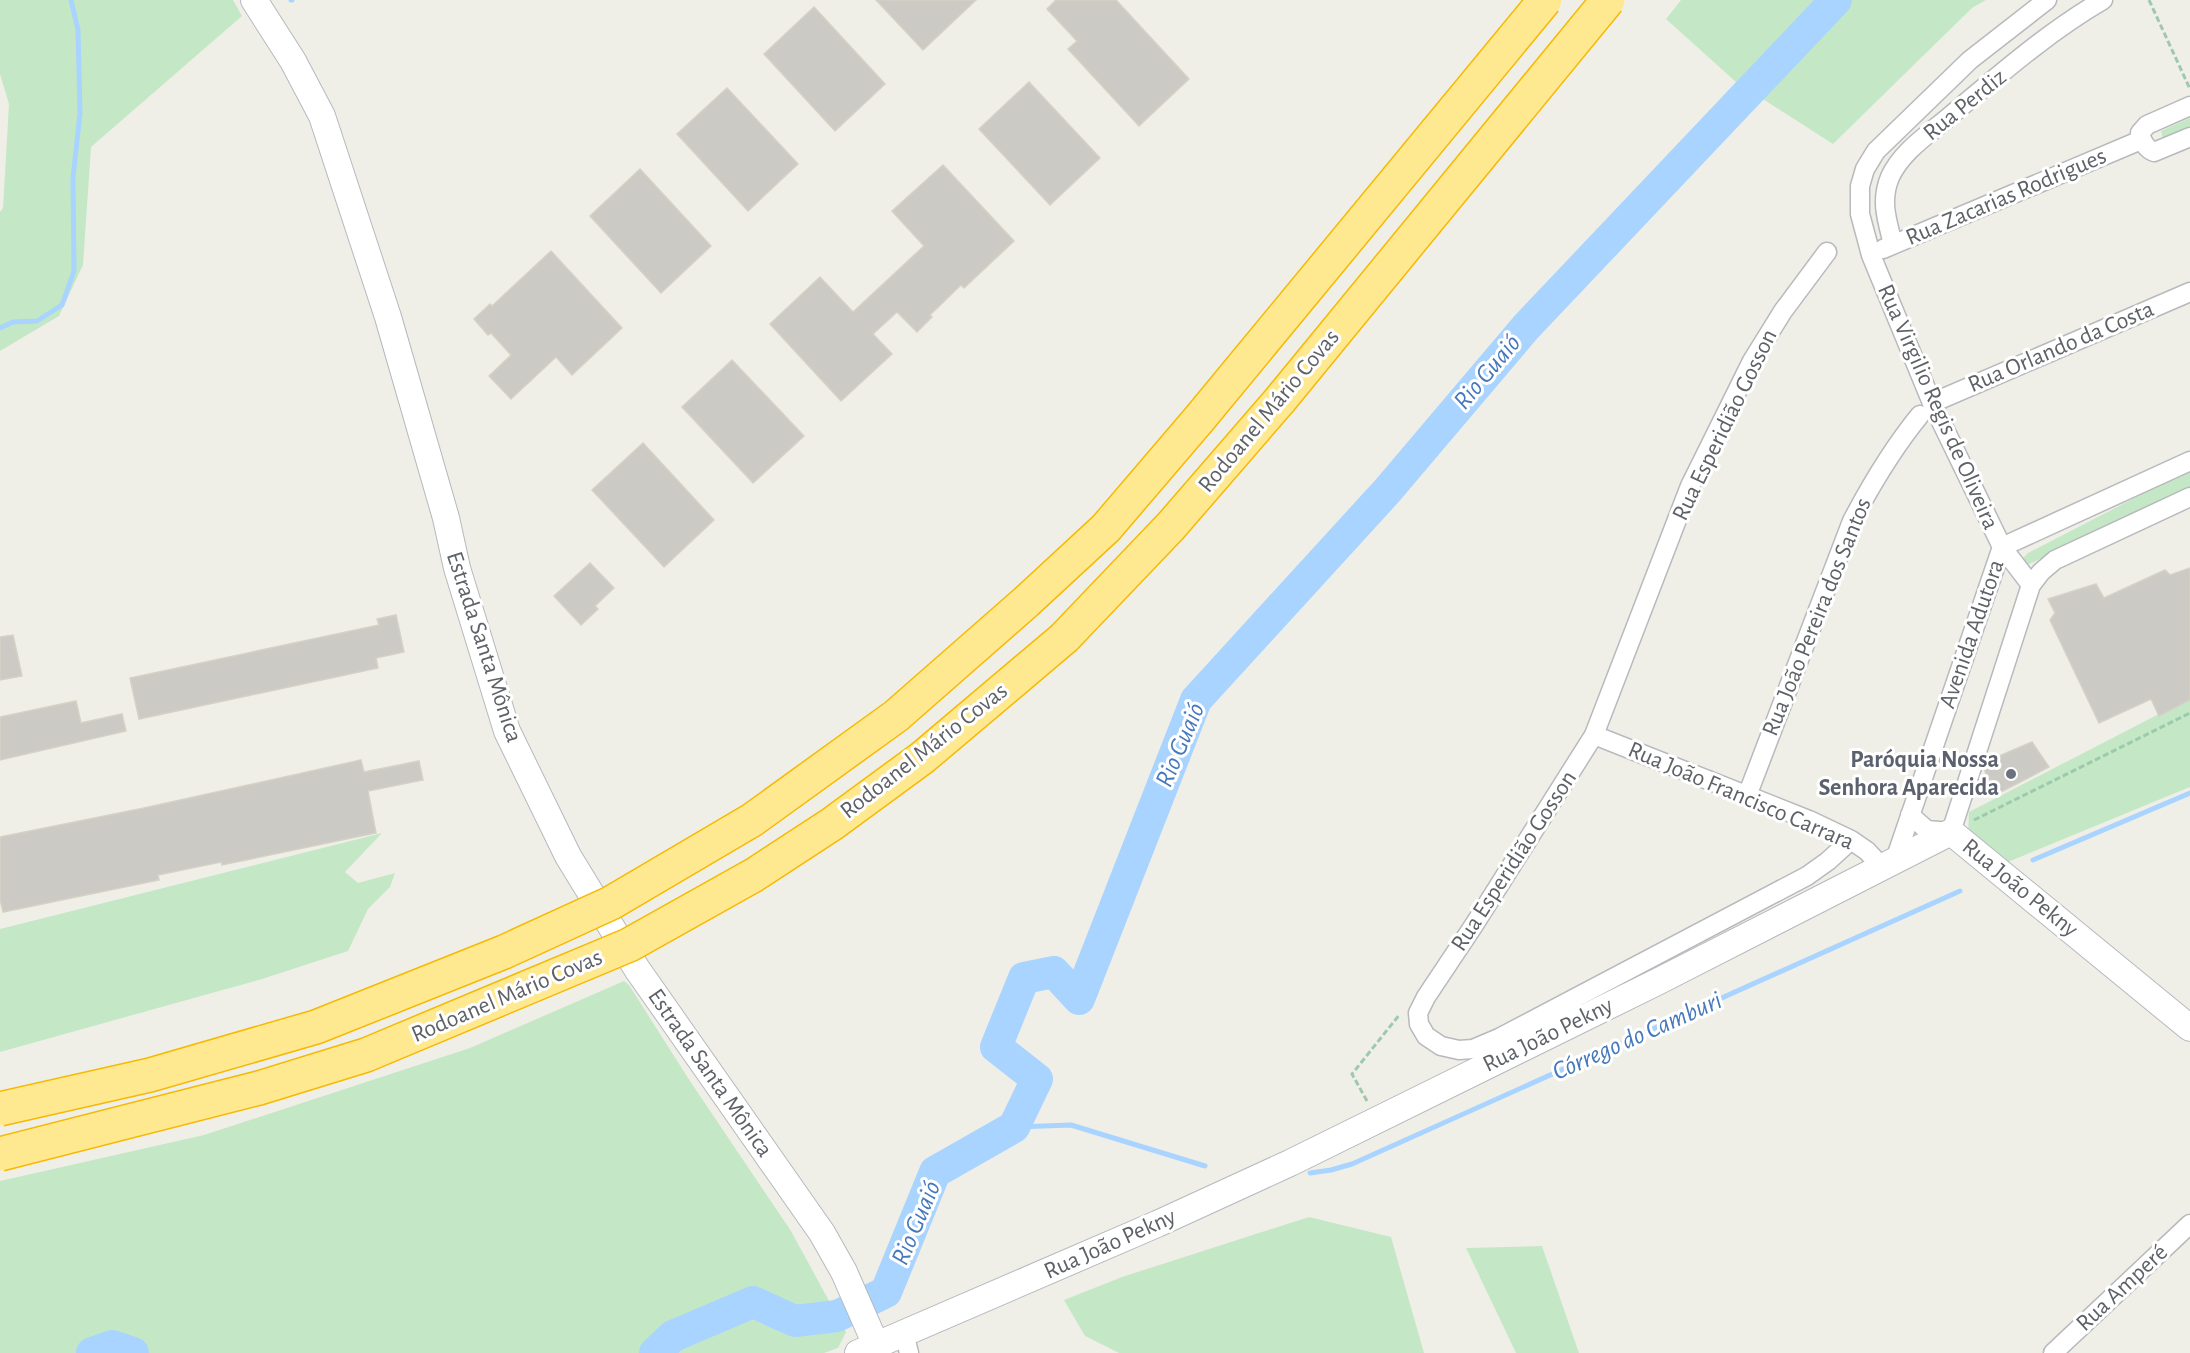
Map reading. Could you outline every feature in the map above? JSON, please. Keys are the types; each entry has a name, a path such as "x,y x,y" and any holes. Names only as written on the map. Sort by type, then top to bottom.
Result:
{"highway":[{"name":"Rodoanel Mário Covas","path":"0,1109 150,1075 316,1027 504,952 610,903 752,820 896,716 1106,528 1215,400 1545,0"},
{"name":"Rodoanel Mário Covas","path":"0,1154 259,1088 377,1050 629,945 754,875 841,817 922,758 1065,638 1172,526 1280,400 1608,0"}],"street":[{"name":"Estrada Santa Mônica","path":"254,0 293,61 322,116 388,316 443,507 457,568 507,731 568,856 637,969 822,1233 844,1272 868,1342"},
{"name":"Rua Virgilio Regis de Oliveira","path":"2031,585 2002,547 1926,409 1871,255 1860,214 1860,186 1865,169 1876,151 1970,60 2047,0"},
{"name":"Rua Perdiz","path":"1893,244 1884,210 1885,194 1897,164 1909,151 2041,43 2103,0"},
{"path":"2190,106 2147,125 2140,133 2141,140 2149,150 2154,152 2190,137"},
{"name":"Rua Zacarias Rodrigues","path":"1871,255 2141,140"},
{"name":"Rua Esperidião Gosson","path":"1827,252 1783,311 1752,361 1690,486 1594,735 1426,996 1418,1013 1419,1024 1426,1036 1441,1046 1459,1050 1473,1049 1499,1038 1807,876 1851,840"},
{"name":"Rua Orlando da Costa","path":"1926,409 2190,292"},
{"name":"Rua João Pereira dos Santos","path":"1748,796 1852,520 1874,478 1896,444 1926,409"},
{"name":"Avenida Adutora","path":"1888,863 1910,815 2002,547 2190,461"},
{"name":"Avenida Adutora","path":"2031,585 2055,560 2190,497"},
{"path":"1910,815 1927,830 1951,831 2031,585"},
{"name":"Rua João Francisco Carrara","path":"1594,735 1809,820 1851,840 1888,863"},
{"name":"Rua João Pekny","path":"868,1342 906,1343 1290,1163 1377,1118 1658,982 1951,831 2190,1028"},
{"name":"Rua Amperé","path":"2053,1353 2190,1224"}],"path":[{"path":"2149,0 2190,89"},
{"path":"1951,831 2190,713"},
{"path":"1377,1118 1352,1074 1403,1011"}],"green space":[{"path":"0,0 233,0 242,16 91,147 83,265 59,316 0,351 0,212 3,208 9,104 0,74"},
{"path":"1681,0 1986,0 1972,8 1833,144 1736,82 1666,19"},
{"path":"2190,118 2190,132 2164,143 2161,131"},
{"path":"2190,472 2190,489 2027,565 2023,564 2023,558 2028,553"},
{"path":"2190,698 2190,787 2003,864 1968,836 1969,812"},
{"path":"382,833 345,872 358,883 395,873 390,887 368,909 348,951 262,979 0,1052 0,929"},
{"path":"624,981 629,985 688,1078 791,1231 846,1332 838,1348 824,1353 0,1353 0,1181 204,1135 470,1048"},
{"path":"1309,1217 1391,1237 1424,1353 1119,1353 1085,1336 1064,1300 1122,1277"},
{"path":"1542,1246 1579,1353 1516,1353 1466,1248"}],"building":[{"path":"876,0 976,0 923,50"},
{"path":"1056,0 1116,0 1189,79 1139,126 1068,49 1077,41 1047,9"},
{"path":"814,7 885,84 835,131 764,54"},
{"path":"1029,82 1100,158 1050,205 979,129"},
{"path":"727,88 798,164 748,211 677,134"},
{"path":"943,165 1014,241 964,288 961,285 930,315 932,317 917,332 897,312 873,334 892,354 841,401 770,324 820,277 853,312 924,246 892,211"},
{"path":"640,169 711,246 661,293 590,216"},
{"path":"551,251 622,328 572,375 556,357 511,399 489,376 511,355 491,333 488,335 474,319 490,304 492,306"},
{"path":"732,360 804,436 753,483 682,407"},
{"path":"643,443 714,520 664,567 592,490"},
{"path":"590,563 614,588 595,606 598,609 581,625 554,596"},
{"path":"2190,568 2190,700 2159,716 2151,699 2099,723 2050,620 2055,613 2048,599 2096,584 2104,598 2165,570 2170,575"},
{"path":"396,615 404,652 376,658 378,668 139,719 130,678 379,625 377,619"},
{"path":"13,635 22,676 0,680 0,637"},
{"path":"76,701 81,723 122,714 126,731 0,760 0,717"},
{"name":"Paróquia Nossa Senhora Aparecida","path":"2032,742 2049,767 1999,793 1988,780 1984,768 1985,762"},
{"path":"361,760 364,772 419,761 423,780 368,791 376,833 222,865 221,862 158,875 159,880 3,912 0,899 0,837"}],"waterway":[{"path":"0,328 13,322 37,321 62,305 74,271 73,178 80,113 78,30 71,0"},
{"name":"Rio Guaió","path":"655,1353 673,1336 753,1302 795,1321 837,1316 886,1292 935,1172 1014,1127 1037,1079 996,1047 1024,978 1054,972 1079,999 1196,700 1387,491 1526,327 1836,0"},
{"name":"Córrego do Camburi","path":"2033,860 2190,793"},
{"name":"Córrego do Camburi","path":"1310,1173 1352,1164 1960,891"},
{"name":"Córrego do Camburi","path":"1014,1127 1071,1125 1205,1166"},
{"name":"Rio Guaió","path":"92,1353 112,1346 133,1353"}],"place":[{"name":"Paróquia Nossa Senhora Aparecida","path":"2011,774"}]}
